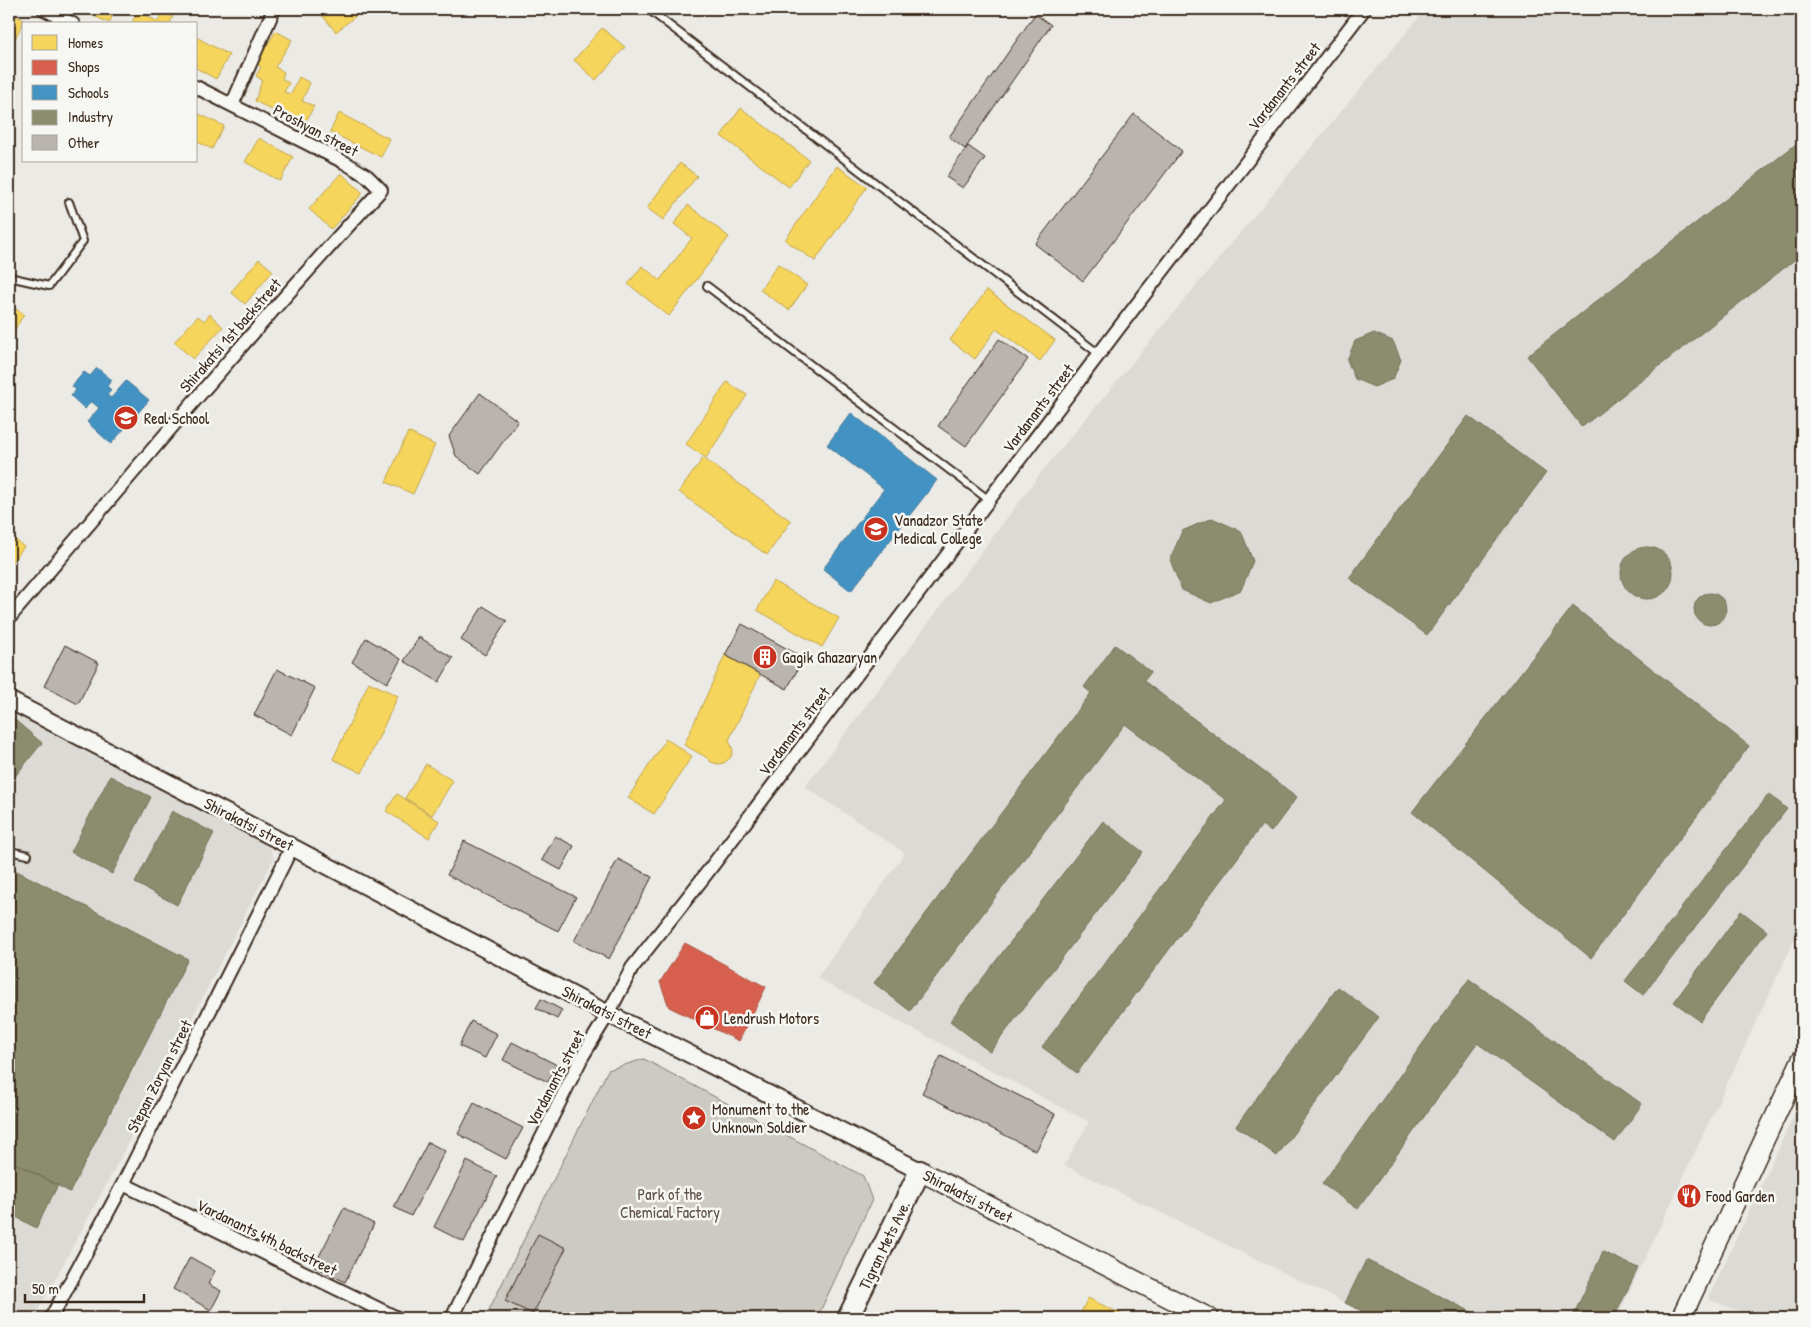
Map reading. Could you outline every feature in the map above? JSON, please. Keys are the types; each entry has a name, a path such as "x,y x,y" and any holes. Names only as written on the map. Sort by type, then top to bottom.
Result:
{"main road":[{"path":"1681,1318 1802,1060"},
{"name":"Shirakatsi street","path":"920,1171 1205,1317"},
{"name":"Tigran Mets Ave.","path":"848,1318 920,1171"}],"street":[{"path":"44,9 69,22"},
{"path":"232,105 274,9"},
{"name":"Vardanants street","path":"452,1318 579,1064 632,968 703,878 1099,354 1364,9"},
{"name":"Proshyan street","path":"198,88 344,162 367,176 381,190"},
{"name":"Shirakatsi 1st backstreet","path":"9,618 199,396 333,242 381,190"},
{"name":"Shirakatsi street","path":"9,700 608,1014 920,1171"},
{"name":"Stepan Zoryan street","path":"51,1318 123,1184 292,847"},
{"name":"Vardanants 4th backstreet","path":"123,1184 397,1318"}],"lane":[{"path":"648,9 1099,354"},
{"path":"9,277 49,286 84,241 69,202"},
{"path":"708,286 989,500"},
{"path":"9,851 28,855"}],"shaded area":[{"path":"1426,9 1802,9 1802,924 1617,1318 1376,1318 1064,1165 1089,1122 817,978 905,853 805,787 1040,474"},
{"path":"9,704 267,841 274,858 113,1172 34,1318 9,1318"},
{"path":"1802,1098 1802,1318 1757,1318 1708,1299"}],"green space":[{"name":"Park of the Chemical Factory","path":"644,1059 863,1176 872,1200 817,1318 485,1318 608,1070"}],"building: Homes":[{"path":"93,9 116,9 110,22 90,14"},
{"path":"317,9 364,9 336,32"},
{"path":"138,11 158,22 132,22"},
{"path":"9,12 24,20 13,43 9,41"},
{"path":"163,12 173,17 170,22 158,22"},
{"path":"602,28 625,47 596,80 574,60"},
{"path":"276,31 292,40 275,67 284,72 282,79 289,83 284,92 291,94 299,77 310,83 302,101 314,106 303,127 255,101 262,80 256,76 261,67 256,63"},
{"path":"198,38 229,55 216,79 198,69"},
{"path":"741,108 809,160 789,187 721,136"},
{"path":"339,113 390,139 381,157 330,132"},
{"path":"199,114 224,126 212,149 198,142"},
{"path":"259,138 293,157 280,181 245,162"},
{"path":"680,163 697,176 663,220 647,208"},
{"path":"837,166 867,187 815,261 785,240"},
{"path":"341,173 363,193 331,229 309,209"},
{"path":"688,205 729,237 669,316 628,284 642,266 660,280 692,238 674,224"},
{"path":"259,259 273,271 245,304 231,292"},
{"path":"778,264 807,285 789,310 760,290"},
{"path":"987,290 1055,340 1040,361 996,329 975,359 950,340"},
{"path":"9,305 24,314 9,339"},
{"path":"210,314 223,327 193,359 174,342 198,316 204,321"},
{"path":"727,382 747,395 706,458 686,444"},
{"path":"408,432 435,445 413,494 386,482"},
{"path":"703,458 791,521 767,555 679,492"},
{"path":"9,534 24,547 9,565"},
{"path":"773,581 839,618 822,647 757,610"},
{"path":"725,655 760,675 729,740 733,750 731,757 724,763 718,764 711,762 706,757 684,745"},
{"path":"369,682 398,696 362,773 333,759"},
{"path":"666,739 692,756 654,814 628,798"},
{"path":"426,764 453,781 432,815 405,798"},
{"path":"397,794 439,821 429,838 386,811"},
{"path":"1088,1298 1129,1318 1078,1318"}],"building: Shops":[{"path":"685,943 766,987 739,1041 669,1007 660,982"}],"building: Schools":[{"path":"97,368 112,380 107,386 111,390 107,395 111,398 126,381 149,400 111,444 87,422 99,408 91,401 85,409 71,396 76,390 72,386 84,372 90,376"},
{"name":"Vanadzor State Medical College","path":"851,413 937,480 851,591 823,569 884,489 827,445"}],"building: Industry":[{"path":"1796,144 1802,152 1802,254 1582,427 1527,356"},
{"path":"1374,333 1393,341 1401,360 1393,379 1374,387 1355,379 1347,360 1355,341"},
{"path":"1468,416 1546,473 1427,635 1349,578"},
{"path":"1212,518 1241,531 1253,561 1241,590 1211,603 1182,590 1170,560 1182,531"},
{"path":"1647,547 1657,549 1665,555 1671,563 1673,573 1671,583 1665,591 1657,597 1647,599 1637,597 1629,591 1623,583 1621,573 1623,563 1629,555 1637,549"},
{"path":"1710,593 1716,594 1721,598 1725,603 1725,615 1721,620 1716,624 1710,625 1704,624 1699,620 1695,615 1694,609 1695,603 1699,598 1704,594"},
{"path":"1573,606 1749,746 1591,958 1412,812"},
{"path":"1115,645 1151,672 1144,681 1297,797 1271,832 1262,825 1077,1073 1042,1047 1226,800 1125,724 910,1011 874,983 1091,693 1084,687"},
{"path":"9,715 42,743 9,784"},
{"path":"110,776 151,797 112,874 71,852"},
{"path":"1769,794 1787,809 1643,995 1625,981"},
{"path":"172,811 214,833 177,905 135,883"},
{"path":"1103,821 1143,852 990,1052 950,1021"},
{"path":"13,869 188,959 70,1192 9,1160 9,876"},
{"path":"1741,911 1767,931 1700,1021 1674,1002"},
{"path":"1469,979 1642,1104 1615,1142 1477,1043 1358,1209 1322,1184"},
{"path":"1338,987 1379,1017 1277,1156 1236,1126"},
{"path":"9,1160 58,1185 36,1228 9,1213"},
{"path":"1603,1252 1638,1268 1614,1318 1572,1318"},
{"path":"1366,1260 1484,1318 1376,1318 1345,1303"}],"building: Other":[{"path":"1035,14 1051,25 965,149 949,137"},
{"path":"1134,114 1182,151 1083,281 1035,244"},
{"path":"968,146 985,158 963,188 946,177"},
{"path":"999,339 1028,359 966,446 938,426"},
{"path":"480,393 518,421 480,474 456,456 449,436"},
{"path":"483,606 507,621 485,655 461,640"},
{"name":"Gagik Ghazaryan","path":"742,624 804,658 787,689 725,655"},
{"path":"419,637 453,658 439,682 404,661"},
{"path":"366,638 401,659 387,683 352,662"},
{"path":"65,645 99,663 78,704 44,686"},
{"path":"277,669 315,688 292,735 254,715"},
{"path":"555,836 574,846 561,870 542,860"},
{"path":"464,841 576,897 558,931 447,875"},
{"path":"618,859 652,877 609,959 574,941"},
{"path":"541,999 562,1010 557,1019 536,1008"},
{"path":"471,1021 497,1034 485,1058 459,1046"},
{"path":"512,1042 557,1065 548,1082 503,1060"},
{"path":"941,1056 1055,1114 1036,1151 922,1093"},
{"path":"474,1103 523,1128 506,1159 458,1134"},
{"path":"428,1142 445,1151 411,1216 394,1207"},
{"path":"467,1161 497,1176 464,1242 434,1227"},
{"path":"344,1208 374,1224 345,1282 314,1266"},
{"path":"538,1234 566,1248 533,1314 505,1301"},
{"path":"190,1257 215,1271 208,1284 221,1291 211,1310 173,1289"}],"place":[{"name":"Real School","path":"126,418"},
{"name":"Vanadzor State Medical College","path":"876,529"},
{"name":"Gagik Ghazaryan","path":"765,657"},
{"name":"Lendrush Motors","path":"707,1018"},
{"name":"Monument to the Unknown Soldier","path":"694,1118"},
{"name":"Food Garden","path":"1689,1196"}]}
